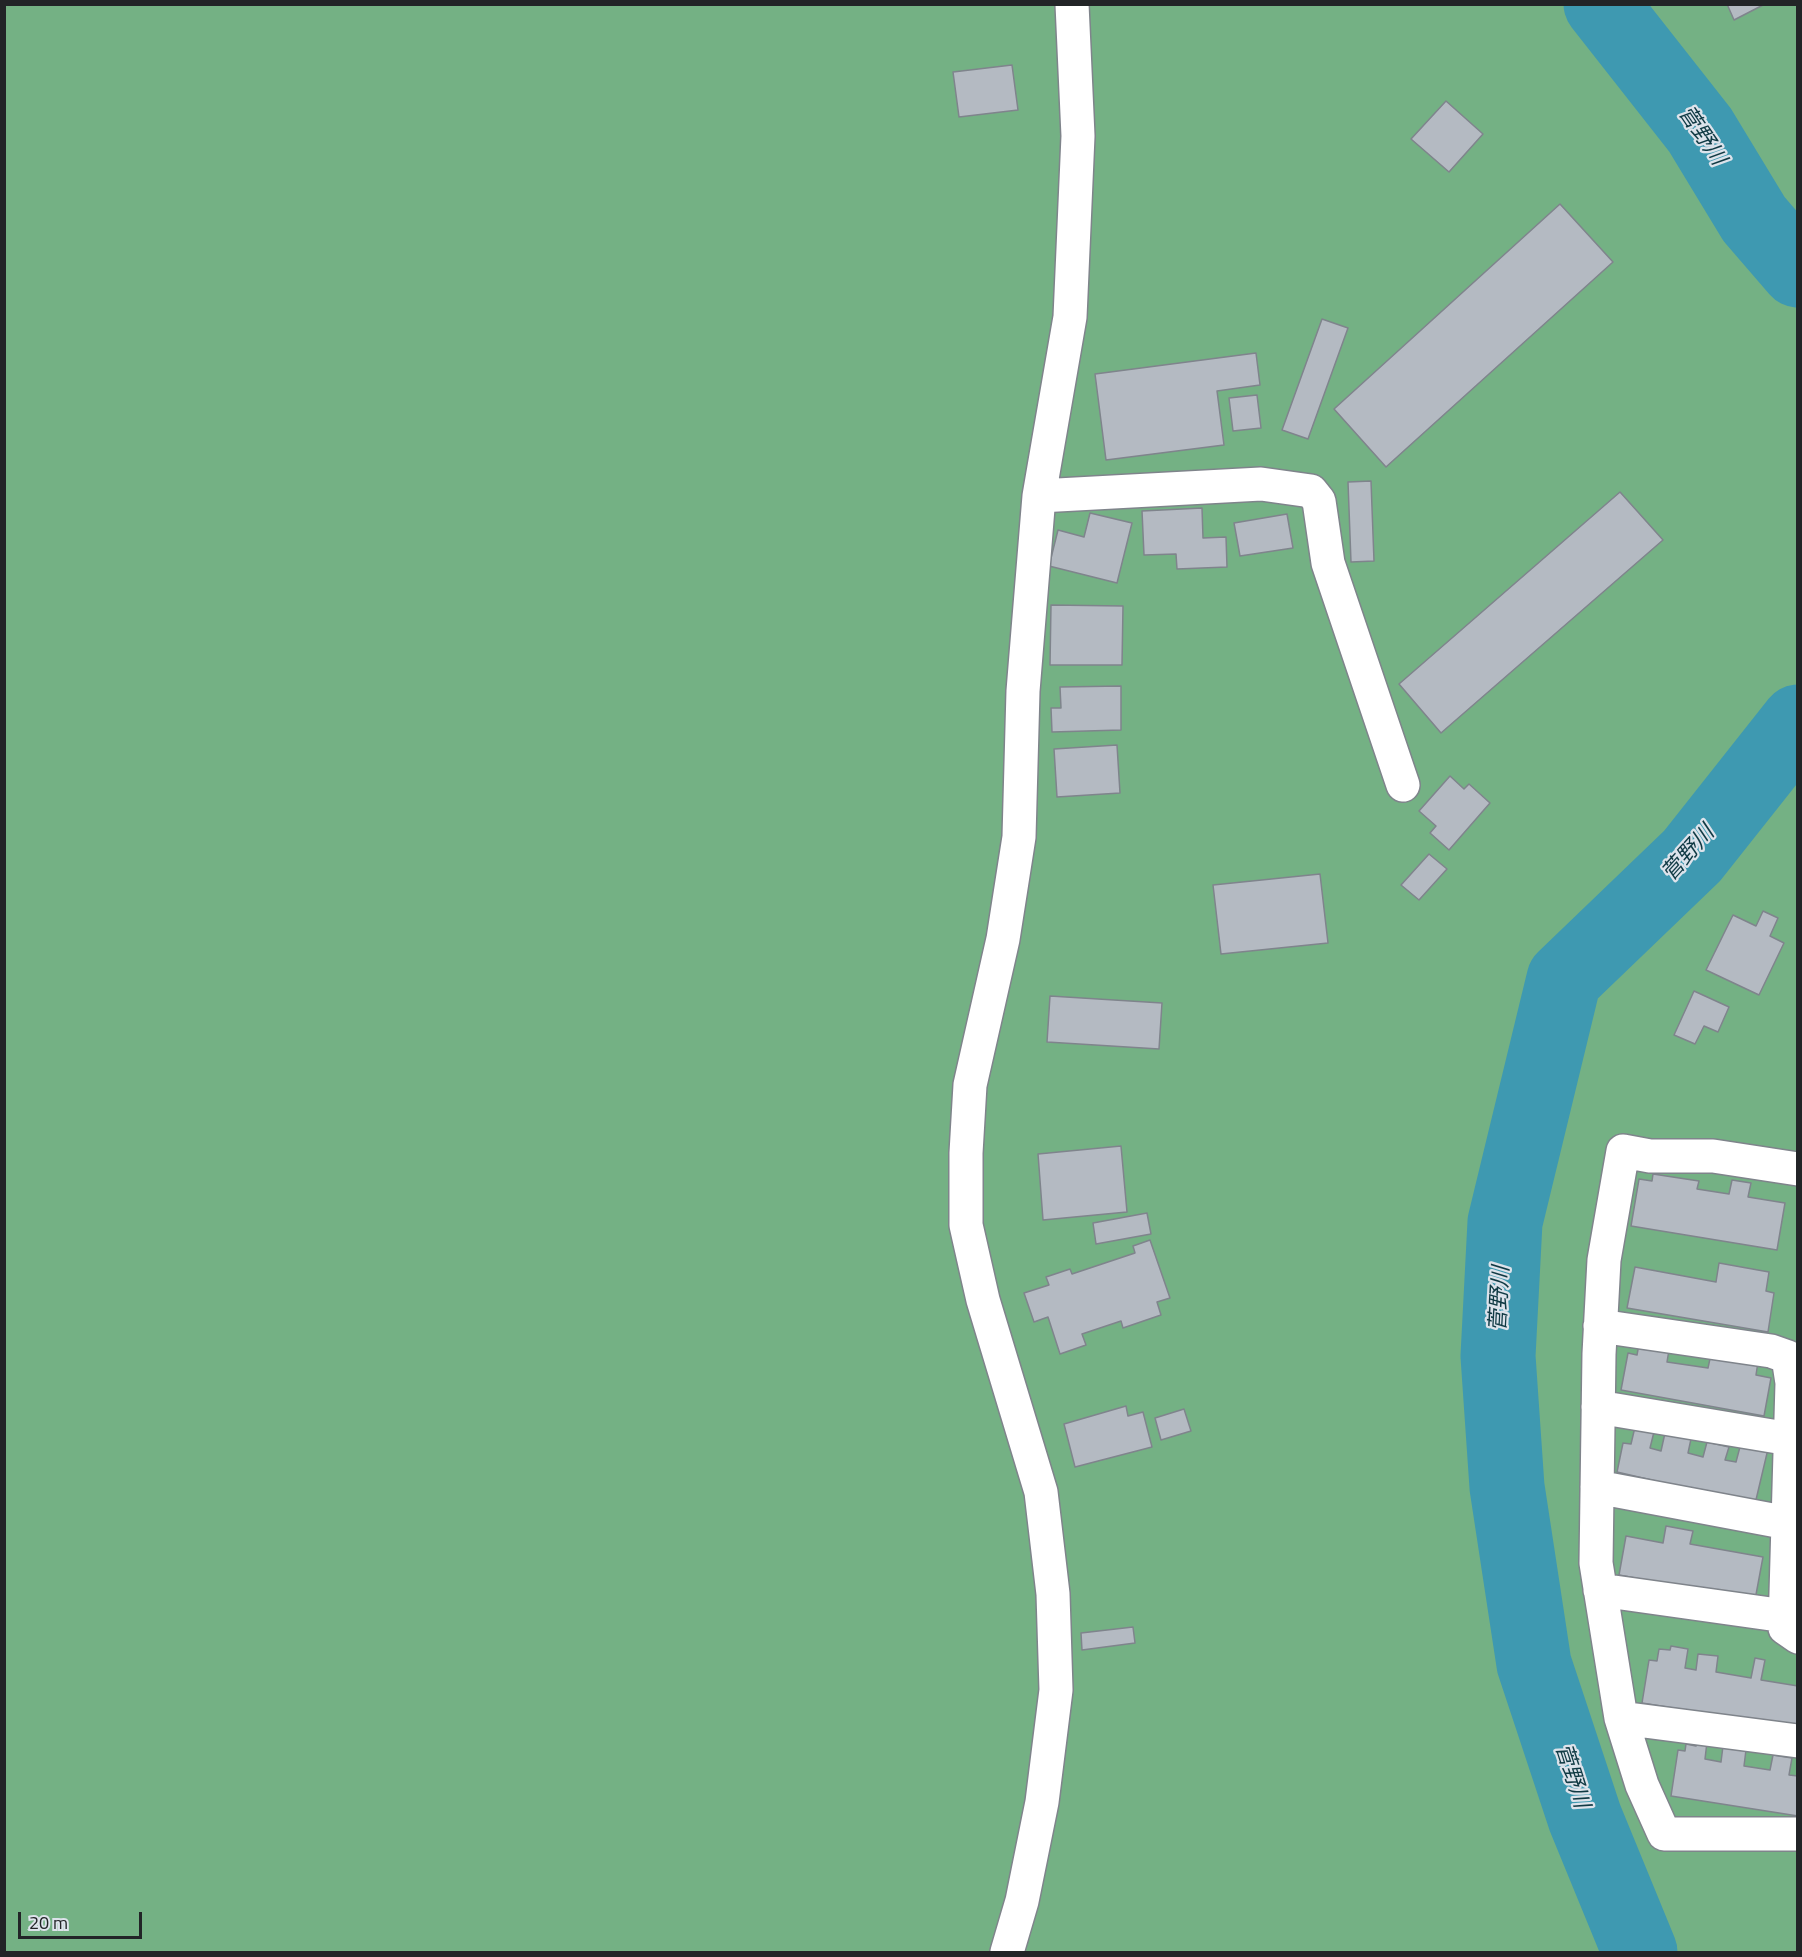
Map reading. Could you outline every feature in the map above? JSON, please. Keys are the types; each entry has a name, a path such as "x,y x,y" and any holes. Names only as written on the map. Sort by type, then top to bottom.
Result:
{"street":[{"path":"1007,1953 1022,1901 1042,1802 1056,1690 1053,1594 1041,1492 983,1300 966,1225 966,1153 970,1084 1003,939 1019,837 1023,691 1039,496 1070,317 1078,136 1072,4"},
{"path":"1039,496 1261,483 1311,491 1319,501 1328,563 1403,785"},
{"path":"1797,1169 1713,1156 1650,1156 1623,1151 1604,1260 1600,1326 1596,1563 1620,1718 1642,1785 1664,1834 1797,1834"},
{"path":"1600,1326 1772,1351 1788,1357 1792,1383 1788,1523 1791,1626 1600,1590"},
{"path":"1598,1407 1790,1439"},
{"path":"1597,1487 1788,1523"},
{"path":"1620,1718 1797,1741"}],"green space":[{"path":"5,5 1797,5 1797,1952 5,1952"}],"building":[{"path":"1727,4 1765,4 1734,20"},
{"path":"1012,65 1018,110 959,117 953,72"},
{"path":"1446,101 1483,134 1449,172 1411,139"},
{"path":"1560,204 1613,262 1386,467 1334,409"},
{"path":"1322,319 1348,328 1308,439 1282,430"},
{"path":"1256,353 1260,385 1217,391 1224,445 1106,460 1095,374"},
{"path":"1257,395 1261,428 1233,431 1229,398"},
{"path":"1371,481 1374,561 1351,562 1348,482"},
{"path":"1620,492 1663,540 1441,733 1399,684"},
{"path":"1202,508 1203,538 1226,537 1227,567 1177,569 1176,554 1144,555 1142,511"},
{"path":"1090,513 1132,523 1117,583 1049,566 1058,530 1084,537"},
{"path":"1287,514 1293,548 1240,556 1234,523"},
{"path":"1051,605 1123,606 1122,665 1050,665"},
{"path":"1121,686 1121,730 1052,732 1051,708 1061,708 1060,687"},
{"path":"1117,745 1120,793 1057,797 1054,749"},
{"path":"1450,776 1464,789 1469,784 1490,803 1449,850 1430,833 1436,826 1419,811"},
{"path":"1429,854 1447,869 1419,900 1401,885"},
{"path":"1320,874 1328,943 1221,954 1213,885"},
{"path":"1763,911 1778,918 1770,936 1784,943 1759,995 1706,970 1733,915 1756,926"},
{"path":"1694,991 1729,1007 1718,1032 1704,1026 1695,1044 1674,1035"},
{"path":"1050,996 1162,1003 1159,1049 1047,1042"},
{"path":"1121,1146 1127,1212 1043,1220 1038,1154"},
{"path":"1653,1174 1699,1181 1697,1189 1729,1194 1732,1180 1751,1183 1748,1197 1785,1203 1777,1250 1631,1226 1639,1179 1652,1181"},
{"path":"1147,1213 1151,1234 1096,1244 1093,1223"},
{"path":"1150,1240 1170,1298 1157,1302 1161,1315 1123,1328 1121,1321 1082,1334 1086,1345 1060,1354 1048,1317 1034,1322 1024,1293 1049,1285 1046,1277 1070,1269 1072,1274 1135,1253 1133,1246"},
{"path":"1719,1263 1769,1272 1766,1291 1774,1293 1768,1332 1627,1308 1635,1267 1716,1282"},
{"path":"1639,1344 1669,1350 1667,1362 1708,1368 1711,1354 1758,1362 1756,1375 1771,1378 1764,1416 1621,1390 1628,1353 1637,1355"},
{"path":"1126,1406 1128,1416 1143,1412 1152,1447 1075,1467 1064,1424"},
{"path":"1184,1409 1191,1431 1161,1440 1155,1418"},
{"path":"1635,1427 1654,1432 1650,1448 1661,1451 1665,1433 1691,1439 1688,1453 1703,1457 1707,1442 1729,1447 1725,1460 1736,1462 1741,1443 1768,1449 1755,1504 1617,1472 1623,1443 1631,1444"},
{"path":"1666,1526 1693,1531 1690,1544 1763,1557 1755,1600 1619,1575 1626,1536 1663,1543"},
{"path":"1133,1627 1135,1643 1082,1650 1081,1633"},
{"path":"1671,1646 1688,1649 1685,1668 1696,1670 1698,1654 1718,1656 1716,1672 1751,1678 1755,1658 1765,1660 1761,1680 1798,1686 1798,1728 1642,1703 1649,1660 1657,1661 1659,1649 1670,1650"},
{"path":"1697,1741 1707,1742 1705,1759 1721,1762 1723,1746 1746,1750 1744,1766 1770,1770 1773,1755 1792,1758 1789,1775 1798,1776 1798,1816 1671,1796 1678,1750 1685,1751 1686,1744 1696,1746"}],"waterway":[{"name":"菅野川","path":"1601,4 1700,130 1754,219 1798,270"},
{"name":"菅野川","path":"1640,1952 1585,1818 1534,1664 1507,1487 1498,1356 1505,1222 1564,979 1692,856 1798,722"}]}
